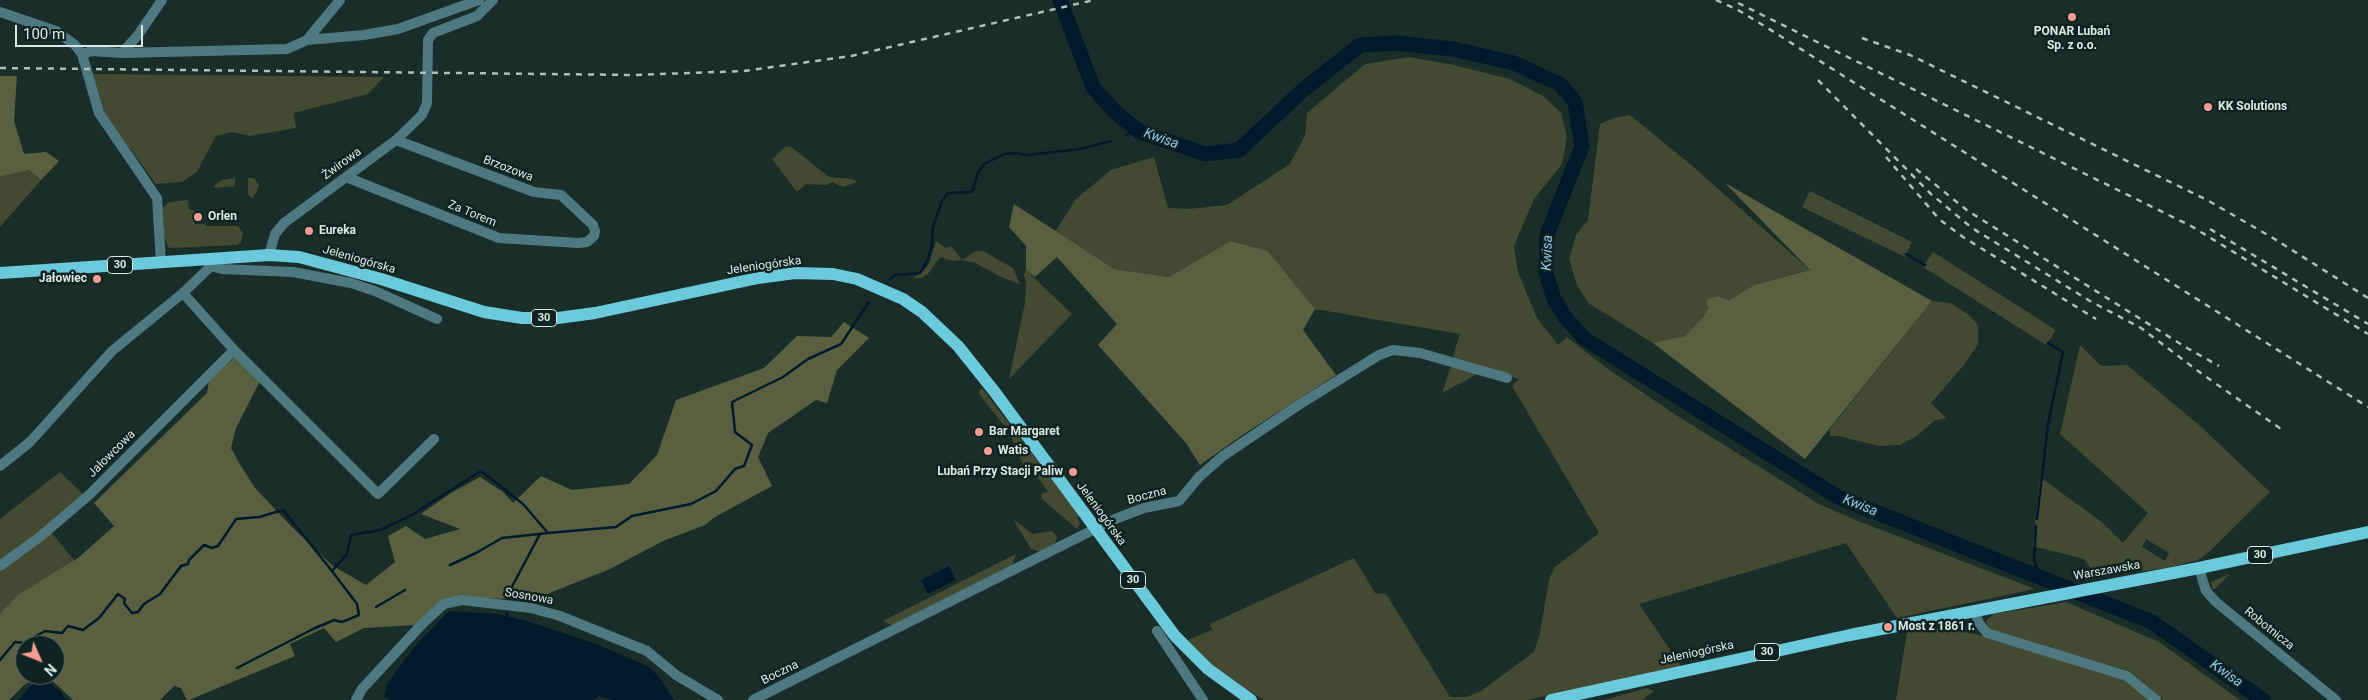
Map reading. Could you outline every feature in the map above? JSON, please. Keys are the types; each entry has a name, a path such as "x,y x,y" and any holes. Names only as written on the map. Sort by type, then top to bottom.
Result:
{"main road":[{"name":"Jeleniogórska","path":"161,263 213,263 269,255 300,257 381,279 484,312 522,318 558,318 595,312 758,278 795,273 832,274 856,280 903,299 922,312 958,346 1022,428 1094,529 1189,651 1230,687 1251,700"},
{"name":"30","path":"0,273 161,263"},
{"name":"Warszawska","path":"1850,634 2199,568 2368,532"},
{"name":"Jeleniogórska","path":"1550,700 1589,696 1850,634"}],"street":[{"path":"122,54 138,35 162,0"},
{"path":"307,40 340,0"},
{"path":"82,54 92,51 122,54 287,50 307,40 364,35 398,29 478,0"},
{"name":"Żwirowa","path":"269,255 275,234 284,223 396,140 422,116 426,107 428,40 433,33 477,16 493,0"},
{"path":"0,12 56,31 75,44 82,54 99,113 158,198 161,263"},
{"name":"Brzozowa","path":"396,140 534,192 561,195 593,225 594,236"},
{"name":"Za Torem","path":"346,177 499,238 578,243 587,242 594,236"},
{"path":"0,466 30,442 112,351 183,293 213,263 222,269 293,272 375,290 437,319"},
{"path":"183,293 234,350 378,494 434,439"},
{"name":"Jałowcowa","path":"0,566 42,536 89,495 234,350"},
{"name":"Boczna","path":"753,700 1094,529 1144,508 1180,501 1199,477 1223,456 1297,406 1386,352 1393,350 1420,353 1507,378"},
{"name":"Robotnicza","path":"2199,568 2206,591 2216,602 2336,700"},
{"name":"Sosnowa","path":"356,700 362,689 423,623 444,604 462,600 531,608 560,616 647,652 676,675 718,700"},
{"path":"1979,609 1979,623 1988,633 2127,676 2156,700"},
{"path":"1157,631 1204,700"}],"green space":[{"path":"1409,57 1454,65 1510,79 1543,96 1561,113 1567,137 1562,164 1534,199 1514,246 1518,272 1537,318 1558,345 1567,337 1608,369 1676,415 1819,504 1858,521 2035,589 1897,618 1846,543 1639,604 1681,666 1527,700 1264,700 1219,673 1188,640 1212,630 1210,624 1354,558 1375,593 1386,594 1450,697 1467,697 1481,691 1534,652 1540,633 1549,579 1555,567 1599,533 1512,386 1519,379 1452,359 1460,334 1315,309 1268,251 1232,241 1169,277 1114,269 1055,232 1076,199 1111,170 1154,157 1168,208 1188,209 1227,205 1290,164 1305,135 1307,113 1365,64"},
{"path":"93,74 384,77 368,94 294,113 296,128 250,136 232,132 216,136 197,172 182,182 156,184 103,112"},
{"path":"0,76 17,76 14,121 24,154 46,152 59,161 41,180 29,170 0,177"},
{"path":"1630,115 1690,164 1810,270 1754,285 1729,300 1718,296 1706,301 1708,308 1703,317 1684,337 1653,343 1588,303 1577,285 1569,259 1576,235 1588,220 1600,124 1613,118"},
{"path":"790,146 829,177 853,179 857,182 843,187 832,182 826,185 806,184 797,192 772,159 785,147"},
{"path":"29,170 41,180 0,227 0,177"},
{"path":"235,178 235,186 215,188 214,186 222,180"},
{"path":"248,178 254,178 259,185 252,198 248,195"},
{"path":"1725,183 1932,301 1805,459 1653,343 1685,336 1703,317 1708,308 1706,300 1718,296 1729,300 1754,285 1810,270"},
{"path":"1810,191 1912,242 1905,257 1802,207"},
{"path":"188,200 189,210 194,210 195,224 238,226 243,233 241,242 237,245 169,248 164,237 163,208 169,202"},
{"path":"1014,204 1114,269 1169,277 1231,241 1268,251 1315,309 1303,330 1336,375 1241,436 1200,465 1186,443 1098,345 1117,324 1057,257 1035,277 1026,270 1026,246 1009,227"},
{"path":"936,241 946,248 951,246 962,260 953,261 940,257 928,274 921,278 913,278 921,273 929,264"},
{"path":"976,251 983,251 1013,268 1020,284 1003,278 975,263 962,260"},
{"path":"1933,252 2056,330 2046,345 1923,267"},
{"path":"1026,270 1072,314 1009,379 1025,303 1026,282 1024,275"},
{"path":"1932,301 1951,303 1969,315 1978,325 1978,344 1964,365 1931,403 1946,418 1934,421 1917,436 1900,445 1878,446 1839,436 1830,436 1830,429"},
{"path":"844,322 869,338 837,370 827,403 816,400 768,433 758,457 772,486 715,517 705,525 663,541 610,569 532,600 462,597 416,625 364,628 336,642 324,628 290,644 295,656 189,700 187,700 181,688 174,686 160,700 73,700 57,685 65,685 65,635 15,635 15,685 24,685 9,700 0,700 0,613 19,594 78,558 114,526 94,503 207,393 209,381 235,357 260,381 236,428 231,448 238,461 255,488 292,527 333,566 366,585 395,562 388,536 406,526 425,539 460,529 421,514 451,493 480,477 503,492 513,503 541,476 572,490 629,484 657,455 676,400 764,368 797,336 831,337"},
{"path":"2080,345 2101,366 2127,365 2199,425 2270,492 2210,551 2198,560 2166,568 2097,577 2084,559 2033,546 2040,477 2103,523 2123,543 2148,513 2060,434","holes":["2146,539 2169,553 2165,561 2142,547"]},
{"path":"1452,363 1481,372 1442,393"},
{"path":"982,388 1079,515 1077,517 1080,523 1077,529 1041,498 1042,493 1048,492 1033,471 1025,470 1009,432 980,395 979,390"},
{"path":"60,472 84,495 46,526 75,561 19,594 0,613 0,519"},
{"path":"1013,519 1033,534 1052,531 1057,537 1055,544 1042,552 1031,549"},
{"path":"1016,554 1012,566 892,626 883,621"},
{"path":"2230,574 2215,589 2212,589 2211,582"},
{"path":"2066,602 2159,642 2240,700 2163,700 2129,671 1990,629 1986,622 1994,614"},
{"path":"1929,627 1972,633 2100,671 2127,681 2150,700 1896,700 1907,632"},
{"path":"1647,688 1654,691 1642,700 1604,700"}],"water":[{"path":"949,566 956,580 928,594 921,580"},
{"path":"449,611 497,614 527,621 594,643 649,667 659,677 674,700 612,700 599,696 592,700 391,700 384,697 386,686 400,666 417,644"},
{"path":"32,685 52,685 60,691 66,700 18,700"}],"waterway":[{"name":"Kwisa","path":"1060,0 1093,87 1116,113 1140,132 1205,154 1239,150 1303,90 1360,45 1396,43 1453,49 1514,63 1561,85 1575,102 1582,146 1547,235 1546,273 1554,299 1565,317 1585,339 1838,497 2152,622 2263,700"},
{"path":"1126,135 1136,130"},
{"path":"890,279 895,275 920,273 928,260 932,245 933,227 942,201 948,193 972,192 978,173 984,164 1004,154 1026,155 1080,149 1111,141"},
{"path":"1906,254 1925,265"},
{"path":"0,660 15,642 24,643 45,631 62,633 68,626 83,630 99,618 118,594 125,599 124,603 132,613 138,612 144,604 160,594 181,566 188,564 189,560 204,545 212,548 218,546 236,519 259,517 283,510 332,571 347,554 351,535 380,530 412,515 481,471 523,504 548,533 616,527 632,516 691,504 716,491 735,469 744,466 752,445 735,432 732,402 783,377 808,359 841,344 869,302"},
{"path":"2037,519 2048,424 2063,352 2048,343"},
{"path":"2036,526 2034,560 2040,578"},
{"path":"450,565 502,538 548,533"},
{"path":"508,600 508,594 540,534"},
{"path":"237,668 313,629 334,620 342,622 359,615 357,604 332,571"},
{"path":"376,607 405,590"},
{"path":"507,611 507,616"}],"railway":[{"path":"0,68 634,75 744,71 851,56 1094,0"},
{"path":"1716,0 1738,10 1766,27 2368,407"},
{"path":"1738,3 2191,226 2368,334"},
{"path":"1862,38 1910,55 2207,200 2273,238 2368,298"},
{"path":"1818,80 1931,194 1972,228 2090,301 2141,328 2202,374 2281,429"},
{"path":"1886,157 1939,219 1963,237 2096,319"},
{"path":"1916,169 1968,211 2219,366"},
{"path":"2210,229 2368,324"}],"place":[{"name":"PONAR Lubań Sp. z o.o.","path":"2072,17"},
{"name":"KK Solutions","path":"2208,107"},
{"name":"Orlen","path":"198,217"},
{"name":"Eureka","path":"309,231"},
{"name":"Jałowiec","path":"97,279"},
{"name":"Bar Margaret","path":"979,432"},
{"name":"Watis","path":"988,451"},
{"name":"Lubań Przy Stacji Paliw","path":"1073,472"},
{"name":"Most z 1861 r.","path":"1888,627"}]}
